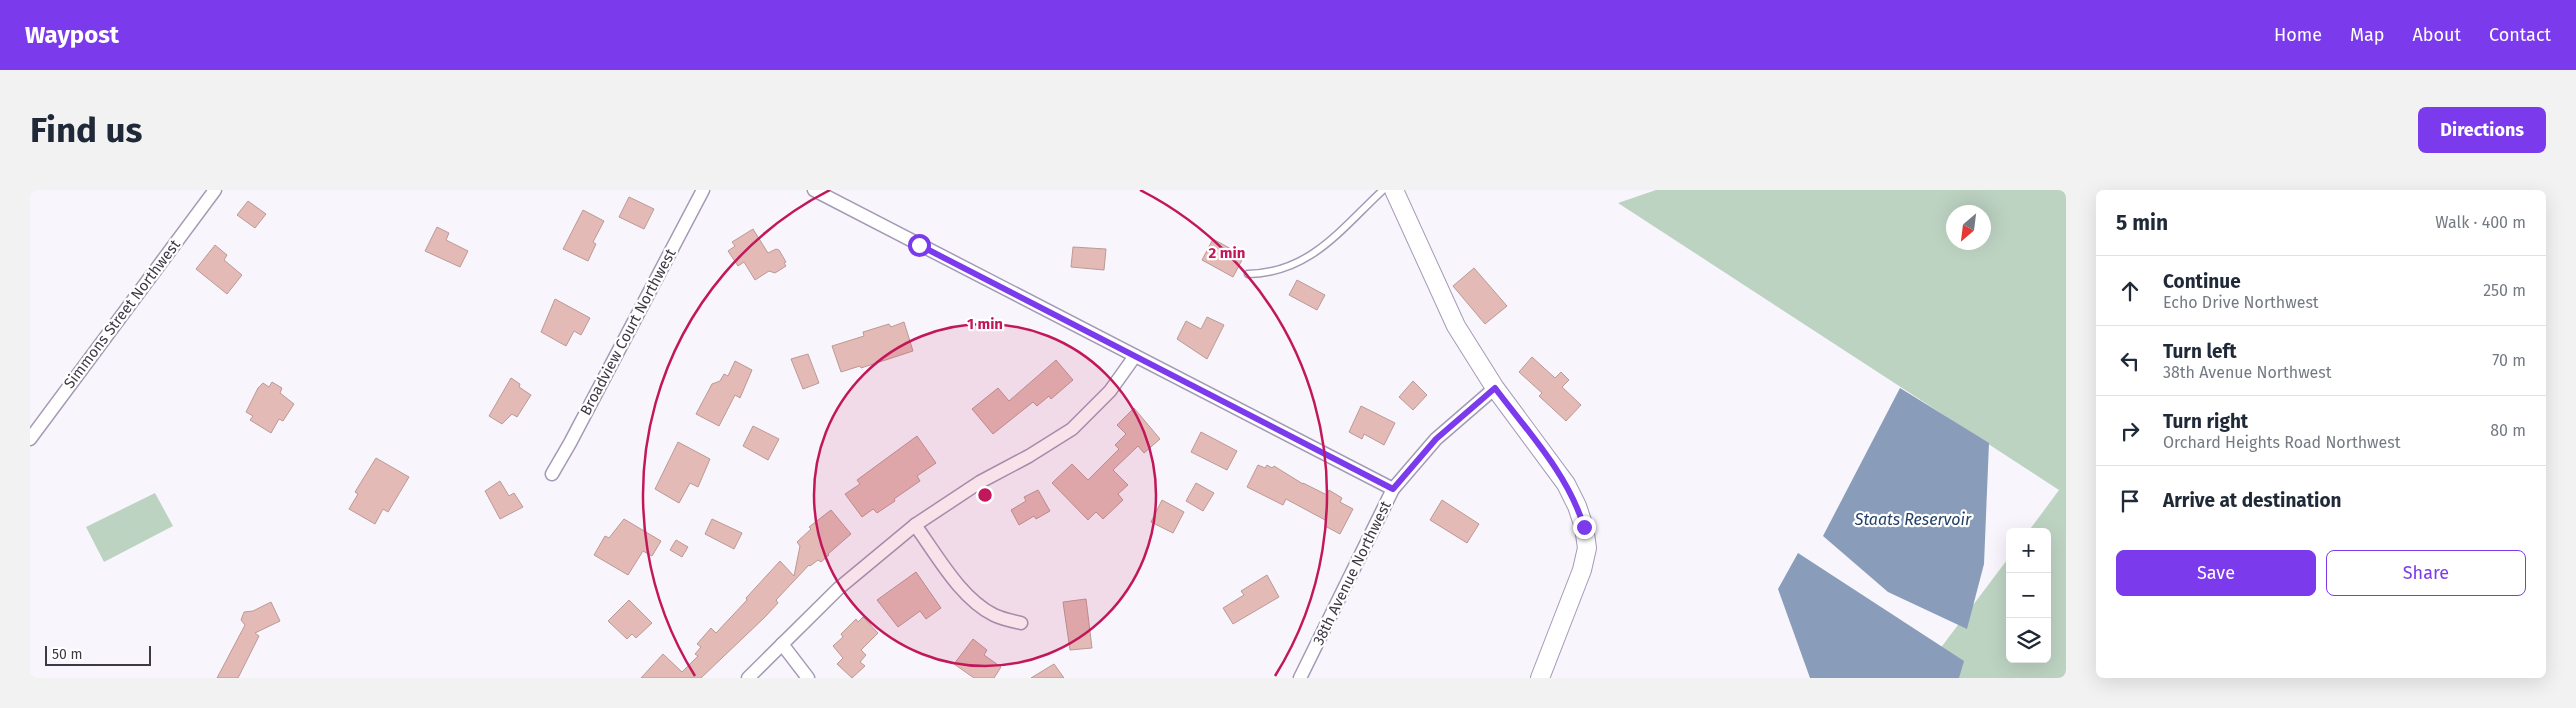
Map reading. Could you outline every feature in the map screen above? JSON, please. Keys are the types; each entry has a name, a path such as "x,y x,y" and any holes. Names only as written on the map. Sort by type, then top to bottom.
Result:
{"street":[{"name":"Simmons Street Northwest","path":"30,439 215,190"},
{"name":"Broadview Court Northwest","path":"552,474 703,190"},
{"path":"814,190 1393,489"},
{"path":"1394,190 1456,326 1495,388 1566,484 1577,506 1584,527 1586,548 1582,570 1540,678"},
{"path":"748,678 839,588 915,525 980,482 1029,456 1072,429 1110,391 1135,356"},
{"name":"38th Avenue Northwest","path":"1300,678 1393,489 1436,439 1495,388"},
{"path":"915,525 973,600 995,615 1021,623"},
{"path":"782,644 808,678"}],"lane":[{"path":"1248,274 1267,274 1288,269 1313,256 1383,190"}],"green space":[{"path":"1656,190 2066,190 2066,678 1918,678 2006,561 2006,663 2051,663 2051,528 2031,528 2059,490 1618,203"},
{"path":"155,493 173,526 104,562 86,527"}],"water":[{"name":"Staats Reservoir","path":"1900,388 1989,443 1984,564 1967,629 1888,592 1823,536"},
{"path":"1798,553 1964,661 1959,678 1810,678 1778,589"}],"building":[{"path":"629,197 654,209 644,229 619,217"},
{"path":"248,201 266,214 255,228 237,215"},
{"path":"583,210 604,221 593,242 596,244 588,261 563,249"},
{"path":"437,227 449,233 446,240 468,251 460,267 425,251"},
{"path":"753,229 768,253 776,249 779,250 786,262 784,263 786,266 775,273 769,271 755,280 744,262 738,266 728,251 735,246 732,242"},
{"path":"1213,239 1244,256 1233,277 1202,260"},
{"path":"215,245 227,255 224,260 242,275 227,294 196,269"},
{"path":"1073,247 1106,249 1104,270 1071,267"},
{"path":"1474,268 1507,306 1485,324 1453,286"},
{"path":"1297,280 1325,295 1317,310 1289,295"},
{"path":"555,299 590,318 581,335 574,331 566,346 541,332"},
{"path":"1207,317 1224,325 1207,359 1177,339 1186,321 1201,329"},
{"path":"904,322 913,351 861,368 860,366 841,372 832,346 864,336 863,332 889,324 891,327"},
{"path":"808,354 819,383 803,389 791,359"},
{"path":"1532,357 1555,378 1561,372 1569,380 1562,387 1581,405 1566,421 1539,396 1542,393 1519,372"},
{"path":"1056,360 1073,380 1051,399 1049,396 1037,406 1033,402 993,434 972,409 998,388 1009,401"},
{"path":"735,361 752,370 740,398 735,395 719,426 696,414 712,384 720,381 724,374 728,376"},
{"path":"511,378 520,384 519,387 531,395 517,417 512,414 502,424 489,416"},
{"path":"1413,381 1427,395 1413,410 1399,397"},
{"path":"272,382 282,388 280,393 294,404 283,421 279,419 271,433 250,420 253,416 246,412 258,388 263,383 269,387"},
{"path":"1361,406 1395,423 1384,445 1364,434 1362,439 1349,432"},
{"path":"1134,408 1160,439 1144,453 1138,446 1113,470 1128,485 1118,494 1123,500 1103,519 1096,512 1088,520 1052,483 1072,464 1088,480 1119,449 1115,445 1126,434 1117,425"},
{"path":"753,426 779,439 768,460 743,446"},
{"path":"1201,432 1237,451 1227,470 1191,452"},
{"path":"917,436 936,463 917,476 920,481 894,499 895,501 877,513 873,509 862,517 845,494 860,484 857,480"},
{"path":"678,442 710,459 698,487 690,483 679,503 655,489"},
{"path":"376,458 409,477 388,512 383,509 375,524 349,509 358,494 355,492"},
{"path":"1258,465 1265,468 1267,465 1272,468 1274,466 1303,484 1327,495 1329,490 1342,498 1340,502 1353,509 1340,534 1325,526 1327,521 1286,499 1283,505 1247,487"},
{"path":"500,481 509,496 514,493 523,507 500,519 485,491"},
{"path":"1196,483 1214,493 1203,511 1186,501"},
{"path":"1038,490 1050,511 1036,519 1034,516 1019,525 1011,510 1026,501 1024,497"},
{"path":"1162,500 1184,512 1173,533 1151,522"},
{"path":"1442,500 1479,524 1467,543 1430,520"},
{"path":"831,510 851,534 821,562 818,560 809,565 776,600 778,603 765,617 701,678 641,678 663,654 682,672 698,656 695,654 701,647 697,644 711,628 716,633 780,561 794,576 800,546 797,542 811,529 809,527"},
{"path":"624,519 661,541 652,556 643,551 628,575 594,555 605,536 609,538"},
{"path":"712,519 742,533 734,549 705,534"},
{"path":"676,540 688,547 682,557 670,550"},
{"path":"916,572 941,608 926,619 920,611 898,627 877,600"},
{"path":"1267,575 1279,597 1233,624 1223,608 1244,595 1241,591"},
{"path":"1086,599 1092,648 1070,650 1063,602"},
{"path":"629,600 652,623 636,638 632,634 627,639 608,621"},
{"path":"271,602 280,621 255,633 259,636 238,678 217,678 245,625 241,620 244,612 253,611"},
{"path":"863,617 878,633 861,650 866,655 860,662 865,666 852,678 837,664 843,658 833,646 843,637 841,634 856,619 858,622"},
{"path":"973,639 987,650 984,655 1001,667 994,678 974,678 954,664"},
{"path":"1054,664 1064,678 1031,678"}],"route":[{"path":"919,245 1393,489 1436,439 1495,388 1566,484 1577,506 1584,527"}]}
